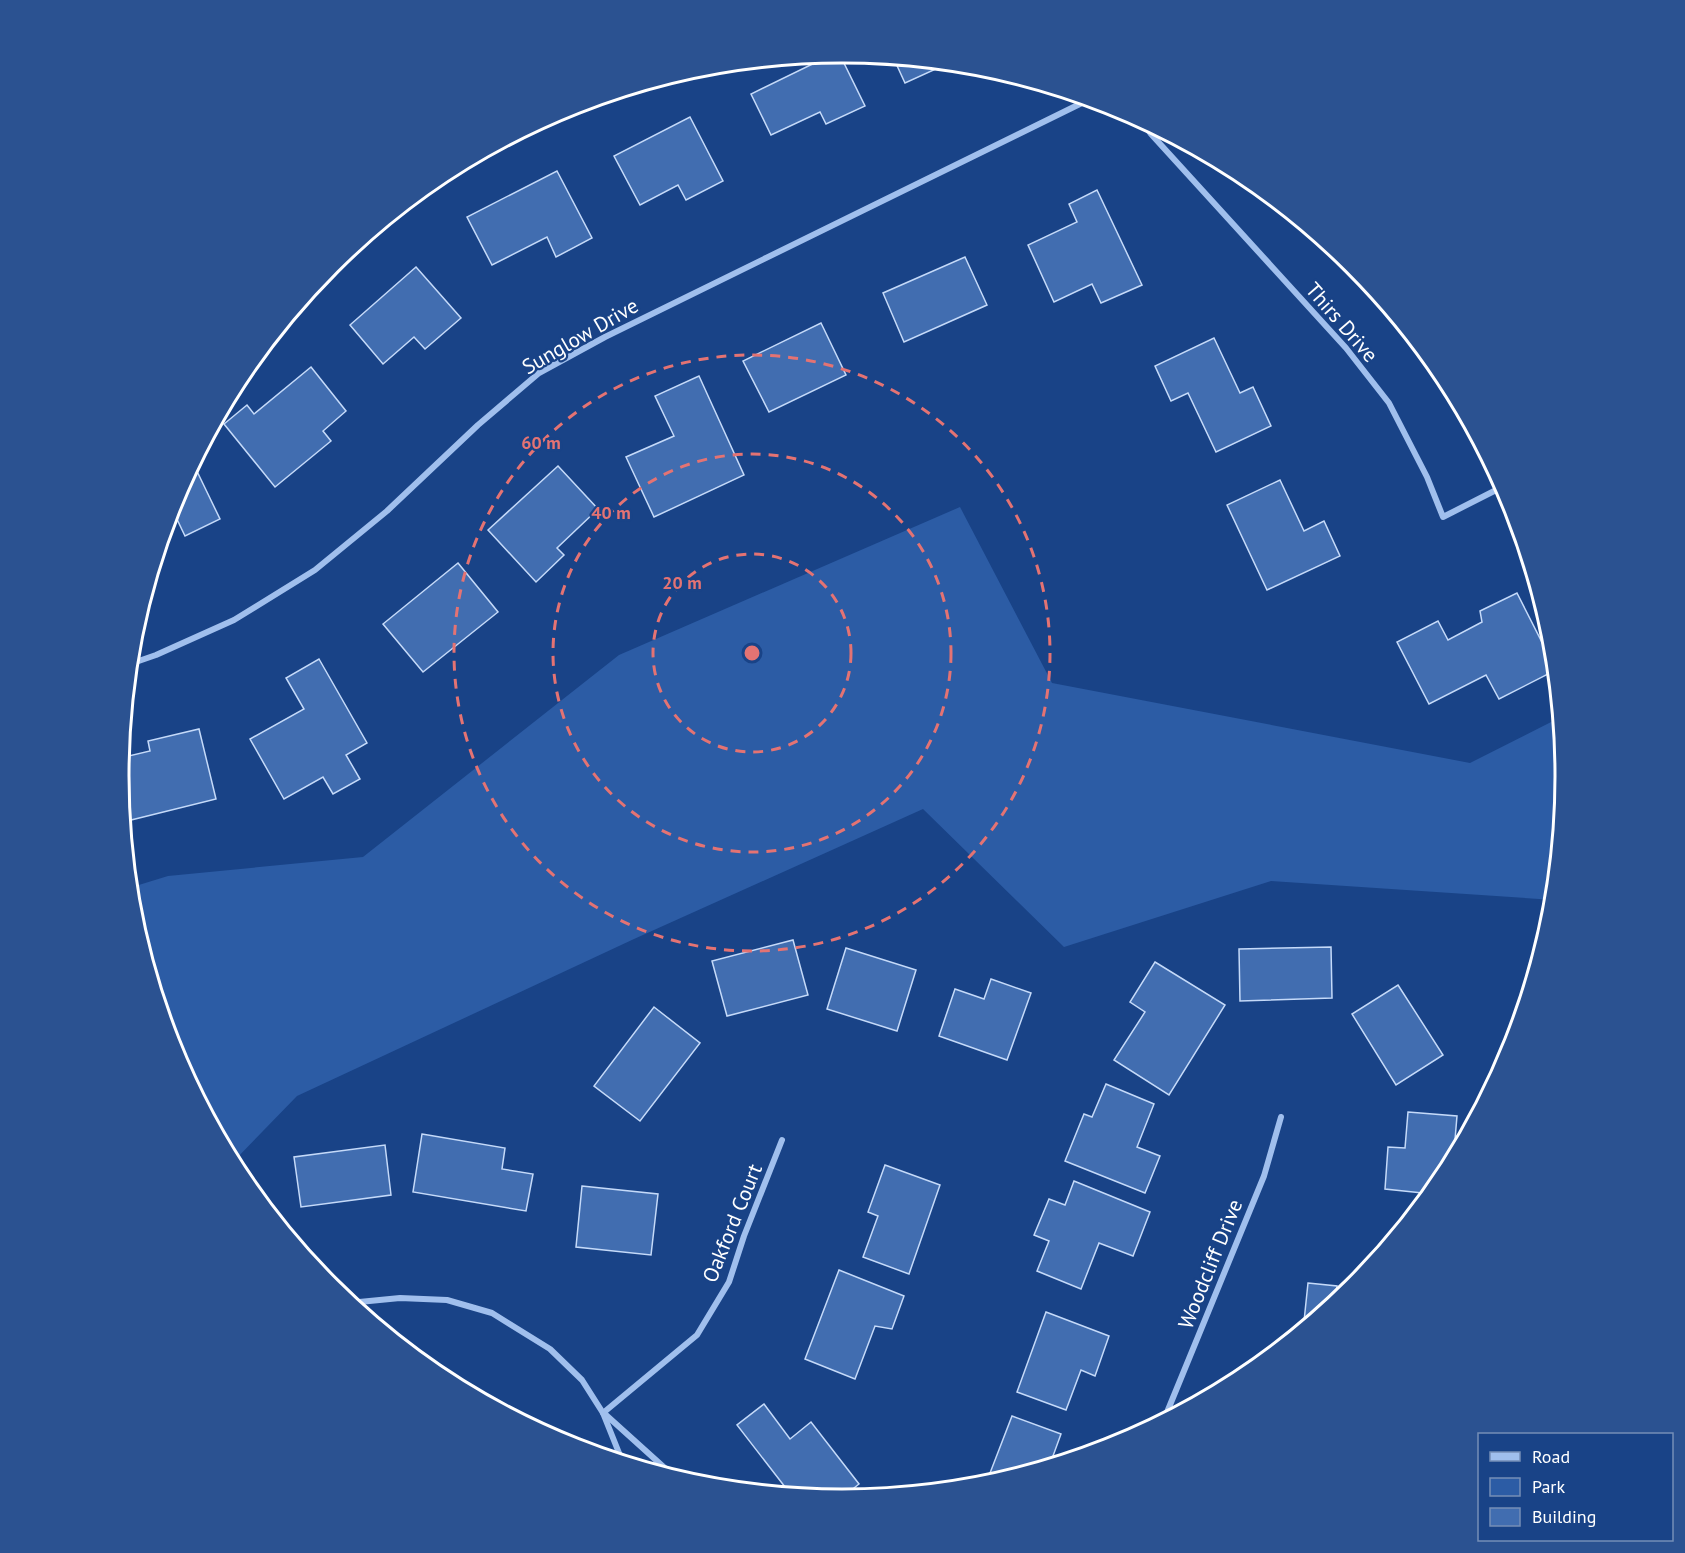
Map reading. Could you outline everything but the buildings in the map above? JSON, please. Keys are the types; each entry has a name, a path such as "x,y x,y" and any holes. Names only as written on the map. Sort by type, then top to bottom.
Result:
{"street":[{"name":"Sunglow Drive","path":"139,661 234,620 315,570 387,511 478,425 539,373 605,337 1080,104"},
{"name":"Thirs Drive","path":"1151,134 1346,348 1389,403 1428,477 1443,517 1496,490"},
{"name":"Woodcliff Drive","path":"1168,1411 1264,1176 1281,1117"},
{"name":"Oakford Court","path":"603,1413 697,1335 729,1282 744,1236 782,1140"},
{"path":"360,1302 400,1298 447,1300 492,1313 550,1349 582,1380 603,1413 619,1454"},
{"path":"603,1413 664,1467"}],"green space":[{"path":"960,507 1052,683 1470,763 1553,721 1556,776 1554,823 1545,899 1271,881 1064,947 923,809 634,939 297,1096 239,1156 203,1092 183,1050 153,961 138,885 168,876 363,857 619,655"}]}
